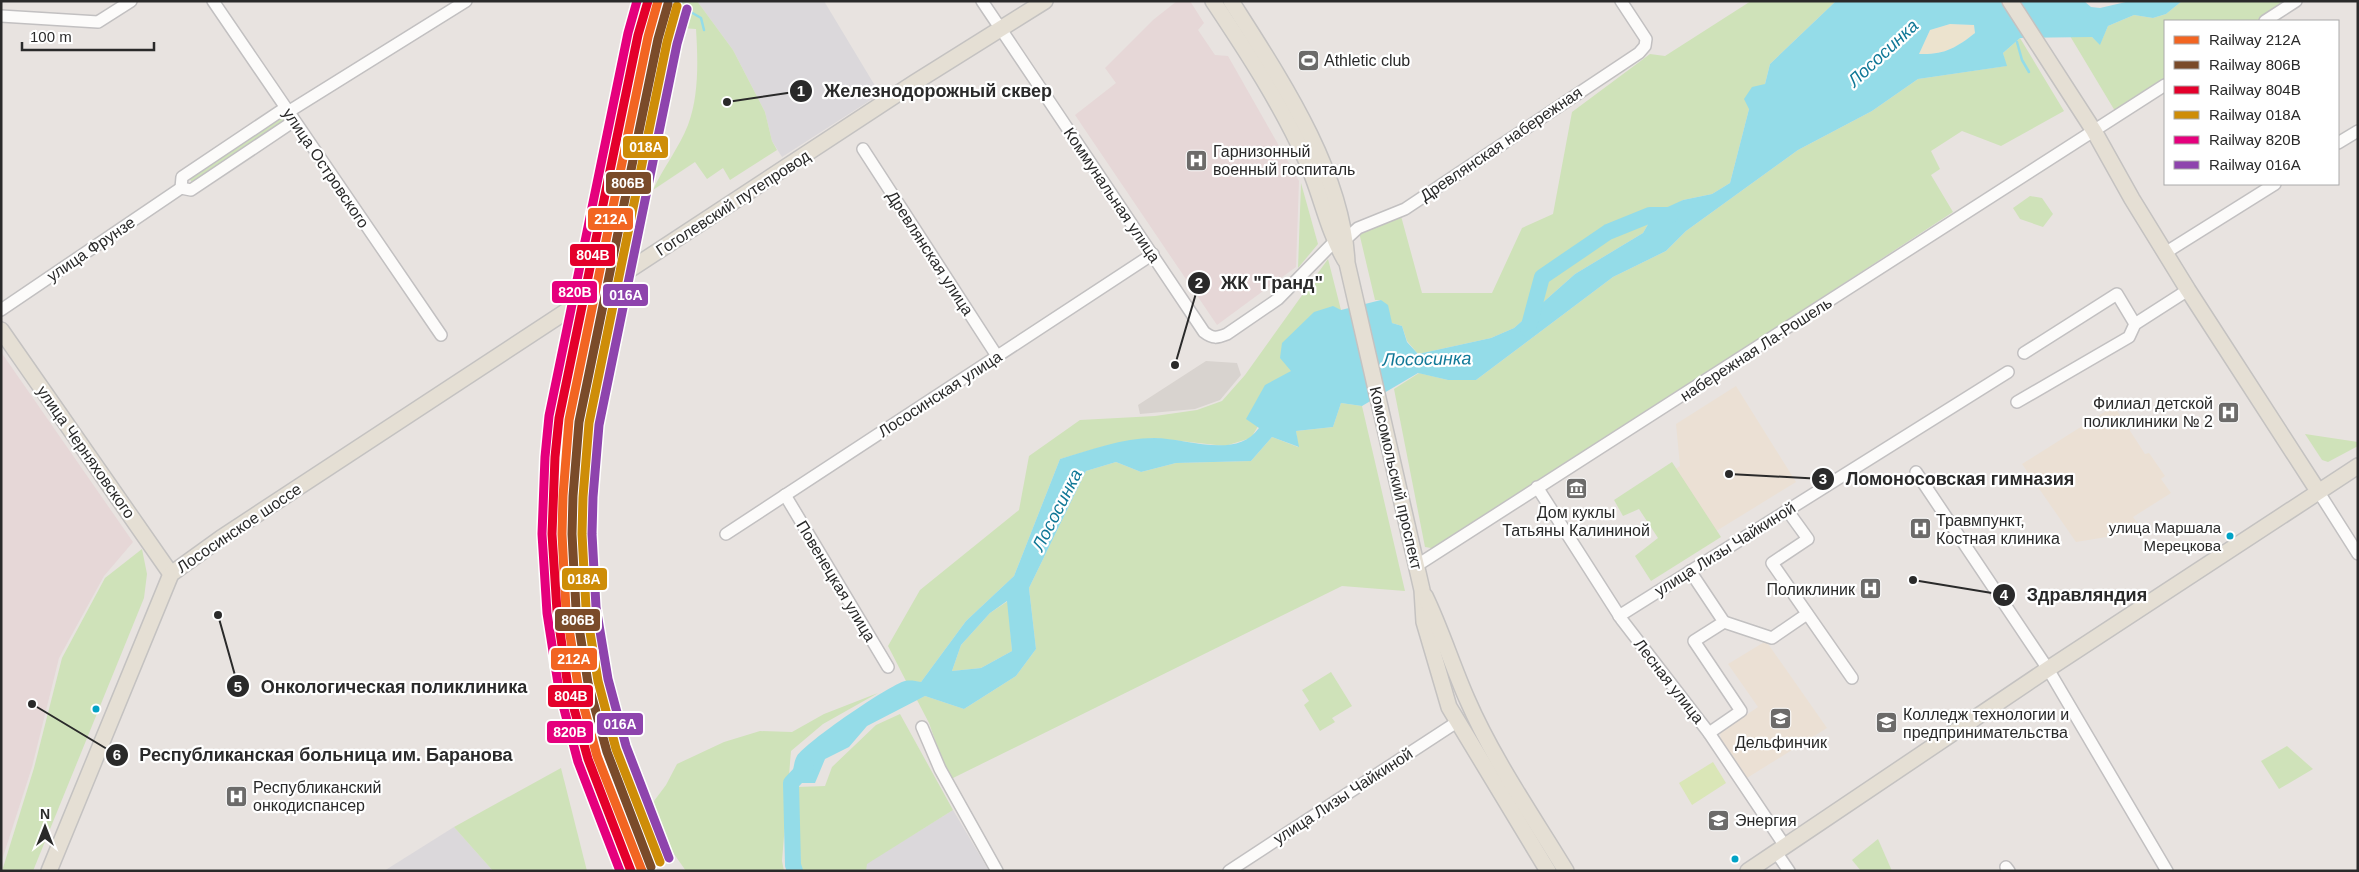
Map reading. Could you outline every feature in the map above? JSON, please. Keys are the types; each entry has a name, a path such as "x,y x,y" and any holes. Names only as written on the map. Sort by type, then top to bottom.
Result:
{"main road":[{"name":"Гоголевский путепровод","path":"527,339 914,83 1045,1"},
{"path":"1213,1 1274,98 1307,161 1340,240"},
{"path":"1231,1 1273,68 1319,156 1334,194 1340,240"},
{"path":"2010,1 2094,131 2188,290 2318,491"},
{"name":"Комсомольский проспект","path":"1340,240 1409,530 1422,590 1424,622 1449,707 1548,871"},
{"name":"улица Черняховского","path":"1,330 171,574"},
{"name":"Лососинское шоссе","path":"49,871 171,574 221,538 527,339"},
{"path":"1748,871 2048,669 2358,466"},
{"name":"Комсомольский проспект","path":"1422,590 1436,618 1466,698 1494,754 1566,871"}],"street":[{"path":"1,16 98,22 131,1"},
{"name":"улица Островского","path":"213,1 441,335"},
{"name":"улица Фрунзе","path":"1,310 181,188 182,177 289,114 466,1"},
{"name":"Коммунальная улица","path":"982,1 1204,332 1211,338"},
{"name":"Древлянская набережная","path":"1211,338 1217,338 1226,334 1278,299 1340,240 1358,228 1405,209 1639,53 1645,46 1646,39 1621,1"},
{"path":"2267,20 2296,1"},
{"name":"набережная Ла-Рошель","path":"1416,566 2164,87"},
{"path":"2339,143 2358,131"},
{"name":"Древлянская улица","path":"862,149 997,356"},
{"path":"2165,253 2273,185"},
{"name":"Лососинская улица","path":"726,534 1153,254"},
{"path":"2017,402 2129,337 2135,324 2188,290"},
{"path":"2024,353 2117,294 2135,324"},
{"name":"улица Лизы Чайкиной","path":"1619,616 2008,372"},
{"path":"1916,472 2048,669 2167,871"},
{"name":"Лесная улица","path":"1537,487 1619,616 1709,734 1780,849 1789,871"},
{"path":"2318,491 2358,554"},
{"name":"Повенецкая улица","path":"785,495 888,667"},
{"path":"1787,510 1808,539 1772,563 1852,678"},
{"path":"1690,571 1724,622 1772,638 1807,614"},
{"path":"1709,734 1741,711 1694,641 1724,622"},
{"path":"1436,666 1452,659"},
{"name":"улица Лизы Чайкиной","path":"1229,871 1458,722"},
{"path":"922,727 940,769 996,871"}],"shaded area":[{"path":"697,1 824,1 880,94 782,157 772,141 765,112 733,50"},
{"name":"Гарнизонный военный госпиталь","path":"1177,1 1190,1 1204,23 1198,30 1215,55 1228,56 1299,181 1296,267 1217,325 1075,115 1116,83 1105,68 1153,20"},
{"path":"1,352 133,542 104,576 59,658 32,767 1,863"},
{"path":"1206,361 1237,363 1241,375 1220,400 1195,409 1140,414 1138,405"},
{"path":"1736,386 1796,482 1674,557 1633,496 1680,466 1676,424"},
{"path":"2114,406 2145,454 2149,453 2165,476 2161,479 2171,493 2133,517 2143,531 2076,542 2022,464"},
{"name":"Дельфинчик","path":"1766,641 1827,728 1747,778 1721,742 1720,733 1758,707 1728,664"},
{"path":"953,810 989,871 866,871 866,864"},
{"path":"454,827 493,871 384,871"}],"green space":[{"path":"675,1 697,1 733,50 765,112 772,141 777,150 730,180 723,168 707,179 695,162 653,190 688,125 696,90 696,29 667,27"},
{"path":"1751,1 1836,1 1770,64 1765,84 1749,109 1730,183 1712,194 1683,200 1651,219 1643,233 1575,274 1514,328 1491,338 1418,354 1407,341 1402,326 1392,323 1381,300 1375,300 1358,228 1401,216 1422,293 1492,293 1522,228 1553,214 1572,112 1650,54 1665,56"},
{"path":"2182,1 2288,1 2258,20 2164,20 2164,80 2115,111 2070,36 2092,37 2100,44 2108,26 2134,15 2153,18 2166,14"},
{"path":"2020,38 2064,111 2001,146 1962,131 1931,151 1940,169 1931,175 1953,212 1437,549 1425,547 1394,389 1419,373 1448,380 1476,380 1613,277 1666,251 1686,231 1798,150 1872,111 1918,79 2006,66 2003,53"},
{"path":"281,117 285,123 193,184 189,178"},
{"path":"1301,183 1318,244 1298,268"},
{"path":"2030,196 2042,198 2053,214 2043,227 2020,219 2013,208"},
{"path":"1328,259 1341,310 1291,371 1251,438 1225,446 1154,438 1105,446 1060,459 1014,576 966,621 921,682 906,681 888,646 920,590 1019,510 1029,456 1080,420 1155,416 1197,410 1222,401 1245,375"},
{"path":"1341,403 1362,406 1405,591 1342,586 949,780 929,723 917,700 925,696 964,709 1016,676 1036,649 1029,588 1086,471 1116,462 1141,472 1176,463 1251,461 1272,437 1298,447 1296,431 1333,427"},
{"path":"2305,434 2358,442 2358,446 2328,462 2322,460"},
{"path":"1672,462 1721,537 1651,581 1635,556 1658,538 1639,509 1623,516 1614,500"},
{"path":"142,549 147,574 144,598 33,871 2,871 34,768 62,658 105,578"},
{"path":"1008,601 1012,651 981,668 952,671 961,645 990,613"},
{"path":"1331,672 1352,706 1332,718 1335,722 1320,731 1304,705 1309,701 1302,690"},
{"path":"878,693 823,724 791,751 782,861 784,871 686,871 645,813 666,785 677,764 724,742 760,731 792,732 824,714"},
{"path":"900,714 953,810 867,864 866,871 801,871 797,787 825,786 832,767 876,725"},
{"path":"2287,746 2313,769 2279,789 2261,761"},
{"path":"1713,762 1726,783 1692,805 1679,783"},
{"path":"561,768 587,871 493,871 454,827"},
{"path":"1878,839 1892,871 1861,871 1852,860"}],"sand":[{"path":"1950,24 1974,25 1975,33 1949,50 1919,54 1930,30"}],"water":[{"path":"1836,1 2084,1 2091,7 2100,8 2130,1 2182,1 2166,14 2153,18 2134,15 2108,26 2100,45 2092,37 2020,38 2003,53 2007,66 1918,79 1872,111 1798,150 1686,231 1666,251 1613,277 1476,380 1448,380 1418,373 1362,406 1341,403 1333,427 1296,431 1299,447 1272,437 1251,461 1176,463 1141,472 1116,462 1086,471 1029,588 1036,649 1016,676 964,709 925,696 867,726 849,747 825,759 815,783 791,783 797,756 804,749 831,727 883,692 905,681 921,682 966,621 1014,576 1060,459 1130,440 1154,438 1224,445 1238,443 1249,438 1259,428 1246,419 1265,385 1291,371 1280,358 1282,343 1314,312 1333,306 1341,310 1381,300 1388,305 1392,323 1402,326 1407,342 1418,354 1491,338 1514,328 1575,274 1643,233 1651,219 1650,215 1683,200 1712,194 1730,183 1749,109 1744,99 1752,87 1765,84 1770,64","holes":["1950,24 1974,25 1975,33 1949,50 1919,54 1930,30","1007,601 1012,651 981,668 952,671 961,645 990,613"]}],"waterway":[{"path":"679,1 684,8 701,18 704,30"},
{"path":"2017,42 2022,60 2029,72"},
{"name":"Лососинка","path":"1528,329 1542,277 1608,232 1650,215 1671,215"},
{"name":"Лососинка","path":"795,871 793,865 791,783 806,767"}],"rail line":[{"name":"820В","path":"620,871 578,762 559,690 547,613 542,534 545,457 549,416 628,33 637,1"},
{"name":"804В","path":"631,871 588,759 568,687 557,611 552,534 555,457 559,418 638,35 648,1"},
{"name":"212А","path":"642,871 597,756 578,685 566,610 562,534 569,420 648,37 658,1"},
{"name":"806В","path":"651,867 607,752 588,683 576,609 572,534 579,422 658,39 668,4"},
{"name":"018А","path":"660,862 616,749 598,681 586,608 582,534 589,423 667,42 677,6"},
{"name":"016А","path":"669,858 626,746 608,679 596,607 592,534 599,425 677,44 687,9"}],"place":[{"name":"Athletic club","path":"1308,60"},
{"name":"Железнодорожный сквер","path":"727,102"},
{"name":"Гарнизонный военный госпиталь","path":"1197,160"},
{"name":"ЖК \"Гранд\"","path":"1175,365"},
{"name":"Филиал детской поликлиники № 2","path":"2229,412"},
{"name":"Ломоносовская гимназия","path":"1729,474"},
{"name":"Дом куклы Татьяны Калининой","path":"1576,488"},
{"name":"Травмпункт, Костная клиника","path":"1920,529"},
{"name":"улица Маршала Мерецкова","path":"2230,536"},
{"name":"Здравляндия","path":"1913,580"},
{"name":"Поликлиник","path":"1871,589"},
{"name":"Онкологическая поликлиника","path":"218,615"},
{"name":"Республиканская больница им. Баранова","path":"32,704"},
{"name":"Дельфинчик","path":"1781,718"},
{"name":"Колледж технологии и предпринимательства","path":"1887,723"},
{"name":"Республиканский онкодиспансер","path":"237,796"},
{"name":"Энергия","path":"1719,820"}]}
